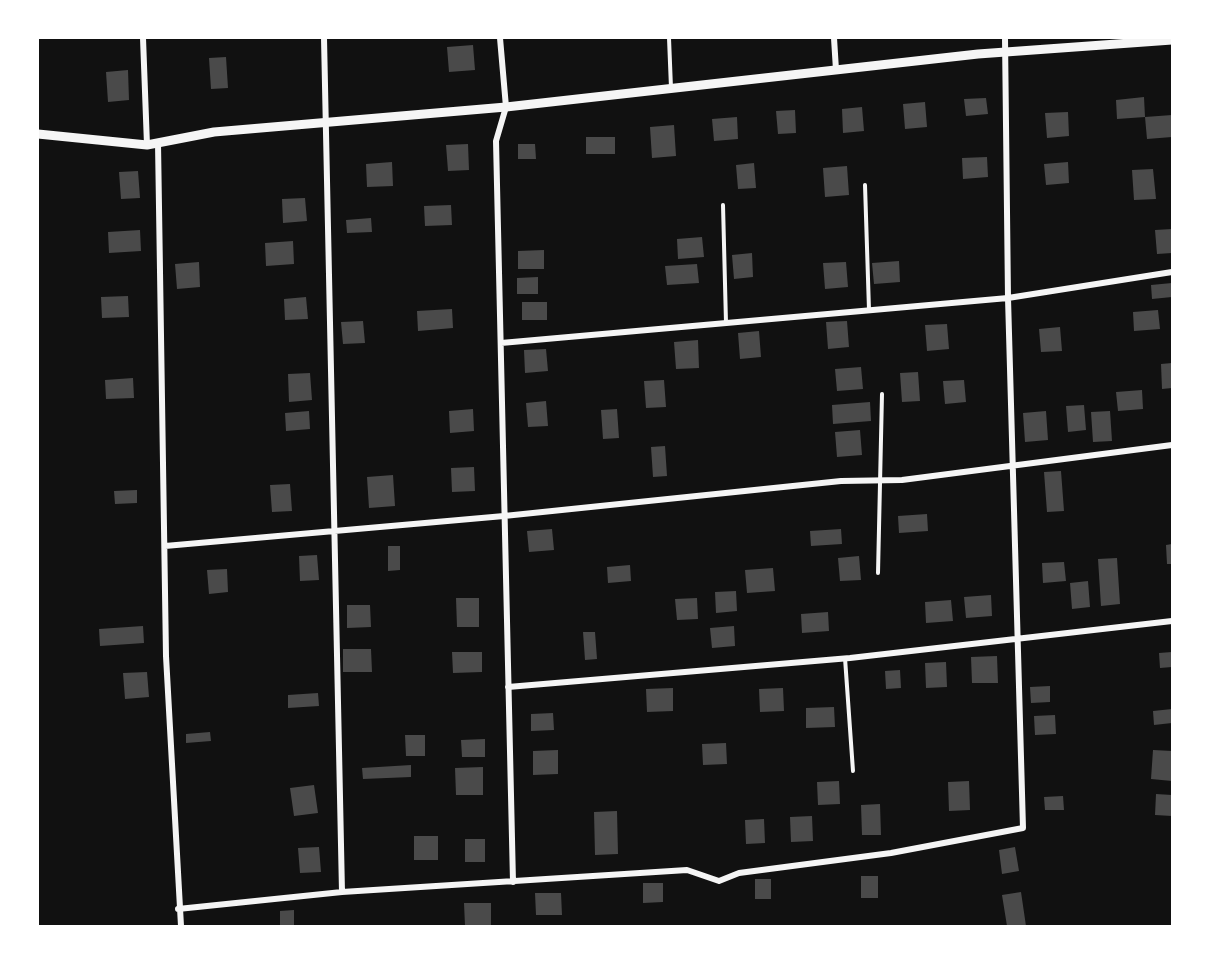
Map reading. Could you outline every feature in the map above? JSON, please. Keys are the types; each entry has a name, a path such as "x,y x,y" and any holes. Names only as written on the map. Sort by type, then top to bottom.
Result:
{"street":[{"path":"143,38 147,145"},
{"path":"324,38 342,892"},
{"path":"500,38 506,107 496,141 513,882"},
{"path":"834,38 836,70"},
{"path":"178,909 342,892 687,870 718,881 739,873 891,853 1023,828 1008,298 1007,52 1005,38"},
{"path":"38,134 147,145 214,132 506,107 1007,52 1173,40"},
{"path":"158,143 166,656 180,927"},
{"path":"501,344 1008,298 1173,272"},
{"path":"165,546 504,516 841,481 882,480 1173,445"},
{"path":"508,687 844,658 1173,621"}],"lane":[{"path":"669,38 671,88"},
{"path":"865,185 869,310"},
{"path":"723,205 726,323"},
{"path":"878,573 882,480 882,394"},
{"path":"844,658 853,771"}],"building":[{"path":"473,45 475,70 449,72 447,47"},
{"path":"226,57 228,88 211,89 209,58"},
{"path":"128,70 129,100 108,102 106,72"},
{"path":"1144,97 1145,117 1117,119 1116,100"},
{"path":"986,98 988,114 966,116 964,99"},
{"path":"925,102 927,127 905,129 903,104"},
{"path":"862,107 864,131 843,133 842,109"},
{"path":"795,110 796,133 778,134 776,111"},
{"path":"1068,112 1069,136 1047,138 1045,113"},
{"path":"1172,115 1172,137 1147,139 1145,117"},
{"path":"737,117 738,139 714,141 712,119"},
{"path":"674,125 676,156 652,158 650,127"},
{"path":"586,137 615,137 615,154 586,154"},
{"path":"468,144 469,170 448,171 446,145"},
{"path":"518,144 535,144 536,159 518,159"},
{"path":"987,157 988,177 963,179 962,158"},
{"path":"392,162 393,186 367,187 366,164"},
{"path":"1068,162 1069,183 1046,185 1044,164"},
{"path":"754,163 756,188 738,189 736,165"},
{"path":"847,166 849,195 825,197 823,168"},
{"path":"1153,169 1156,199 1134,200 1132,170"},
{"path":"138,171 140,198 121,199 119,172"},
{"path":"305,198 307,221 283,223 282,199"},
{"path":"451,205 452,225 425,226 424,206"},
{"path":"371,218 372,232 347,233 346,220"},
{"path":"1172,229 1172,253 1157,254 1155,230"},
{"path":"140,230 141,251 109,253 108,232"},
{"path":"702,237 704,257 678,259 677,239"},
{"path":"293,241 294,264 266,266 265,243"},
{"path":"544,250 544,269 518,269 518,251"},
{"path":"752,253 753,277 734,279 732,255"},
{"path":"899,261 900,282 874,284 872,263"},
{"path":"199,262 200,287 177,289 175,264"},
{"path":"846,262 848,287 825,289 823,263"},
{"path":"697,264 699,283 667,285 665,266"},
{"path":"538,277 538,294 517,294 517,278"},
{"path":"1172,283 1172,297 1152,299 1151,285"},
{"path":"128,296 129,317 102,318 101,297"},
{"path":"306,297 308,319 285,320 284,299"},
{"path":"522,302 547,302 547,320 522,320"},
{"path":"452,309 453,328 418,331 417,311"},
{"path":"1158,310 1160,329 1134,331 1133,312"},
{"path":"363,321 365,343 343,344 341,322"},
{"path":"847,321 849,347 828,349 826,322"},
{"path":"947,324 949,349 927,351 925,325"},
{"path":"1060,327 1062,351 1041,352 1039,329"},
{"path":"759,331 761,357 740,359 738,333"},
{"path":"698,340 699,368 676,369 674,342"},
{"path":"546,349 548,371 525,373 524,350"},
{"path":"1172,363 1172,388 1162,389 1161,364"},
{"path":"861,367 863,389 837,391 835,369"},
{"path":"918,372 920,401 902,402 900,373"},
{"path":"310,373 312,400 289,402 288,374"},
{"path":"133,378 134,398 106,399 105,380"},
{"path":"664,380 666,407 646,408 644,381"},
{"path":"964,380 966,402 945,404 943,381"},
{"path":"1142,390 1143,409 1118,411 1116,392"},
{"path":"546,401 548,426 528,427 526,403"},
{"path":"870,402 871,421 833,424 832,405"},
{"path":"1084,405 1086,430 1068,432 1066,406"},
{"path":"473,409 474,431 450,433 449,411"},
{"path":"617,409 619,438 603,439 601,410"},
{"path":"309,411 310,429 286,431 285,413"},
{"path":"1046,411 1048,440 1025,442 1023,413"},
{"path":"1110,411 1112,441 1093,442 1091,412"},
{"path":"860,430 862,455 837,457 835,432"},
{"path":"665,446 667,476 653,477 651,447"},
{"path":"474,467 475,491 452,492 451,468"},
{"path":"1061,471 1064,511 1047,512 1044,472"},
{"path":"393,475 395,506 369,508 367,477"},
{"path":"290,484 292,511 272,512 270,485"},
{"path":"137,490 137,503 115,504 114,491"},
{"path":"927,514 928,531 899,533 898,516"},
{"path":"552,529 554,550 529,552 527,531"},
{"path":"841,529 842,544 811,546 810,531"},
{"path":"1172,544 1172,564 1167,564 1166,545"},
{"path":"388,546 400,546 400,570 388,571"},
{"path":"317,555 319,580 300,581 299,556"},
{"path":"859,556 861,580 840,581 838,558"},
{"path":"1117,558 1120,604 1101,606 1098,559"},
{"path":"1064,562 1066,581 1043,583 1042,563"},
{"path":"630,565 631,581 608,583 607,567"},
{"path":"773,568 775,591 747,593 745,570"},
{"path":"227,569 228,592 209,594 207,570"},
{"path":"1088,581 1090,607 1072,609 1070,583"},
{"path":"736,591 737,611 716,613 715,592"},
{"path":"991,595 992,616 966,618 964,597"},
{"path":"456,598 479,598 479,627 457,627"},
{"path":"697,598 698,619 677,620 675,599"},
{"path":"951,600 953,621 926,623 925,602"},
{"path":"347,605 370,605 371,627 347,628"},
{"path":"828,612 829,631 802,633 801,614"},
{"path":"143,626 144,643 100,646 99,629"},
{"path":"734,626 735,646 712,648 710,628"},
{"path":"583,632 595,632 597,659 585,660"},
{"path":"343,649 371,649 372,672 343,672"},
{"path":"452,652 482,652 482,672 453,673"},
{"path":"1172,652 1172,667 1160,668 1159,653"},
{"path":"997,656 998,683 972,683 971,657"},
{"path":"946,662 947,687 926,688 925,663"},
{"path":"900,670 901,688 886,689 885,671"},
{"path":"147,672 149,697 125,699 123,673"},
{"path":"1050,686 1050,702 1031,703 1030,687"},
{"path":"673,688 673,711 647,712 646,689"},
{"path":"783,688 784,711 760,712 759,689"},
{"path":"318,693 319,706 288,708 288,695"},
{"path":"834,707 835,727 806,728 806,708"},
{"path":"1172,709 1172,723 1154,725 1153,711"},
{"path":"553,713 554,730 531,731 531,714"},
{"path":"1055,715 1056,734 1035,735 1034,716"},
{"path":"210,732 211,741 186,743 186,734"},
{"path":"405,735 425,735 425,756 406,756"},
{"path":"485,739 485,757 462,757 461,740"},
{"path":"726,743 727,764 703,765 702,744"},
{"path":"558,750 558,774 533,775 533,751"},
{"path":"1153,750 1172,751 1172,781 1151,779"},
{"path":"411,765 411,777 363,779 362,768"},
{"path":"483,767 483,795 456,795 455,768"},
{"path":"839,781 840,804 818,805 817,782"},
{"path":"969,781 970,810 949,811 948,782"},
{"path":"314,785 318,813 294,816 290,788"},
{"path":"1156,794 1172,795 1172,816 1155,815"},
{"path":"1063,796 1064,810 1045,810 1044,797"},
{"path":"880,804 881,835 862,835 861,805"},
{"path":"617,811 618,854 595,855 594,812"},
{"path":"812,816 813,841 791,842 790,817"},
{"path":"764,819 765,843 746,844 745,820"},
{"path":"414,836 438,836 438,860 414,860"},
{"path":"465,839 485,839 485,862 465,862"},
{"path":"319,847 321,872 300,873 298,848"},
{"path":"1015,847 1019,871 1002,874 999,850"},
{"path":"861,876 878,876 878,898 861,898"},
{"path":"755,879 771,879 771,899 755,899"},
{"path":"643,883 663,883 663,902 643,903"},
{"path":"1021,892 1026,926 1007,926 1002,895"},
{"path":"535,893 561,893 562,915 536,915"},
{"path":"464,903 491,903 491,925 465,926"},
{"path":"294,910 294,926 280,926 280,911"}]}
